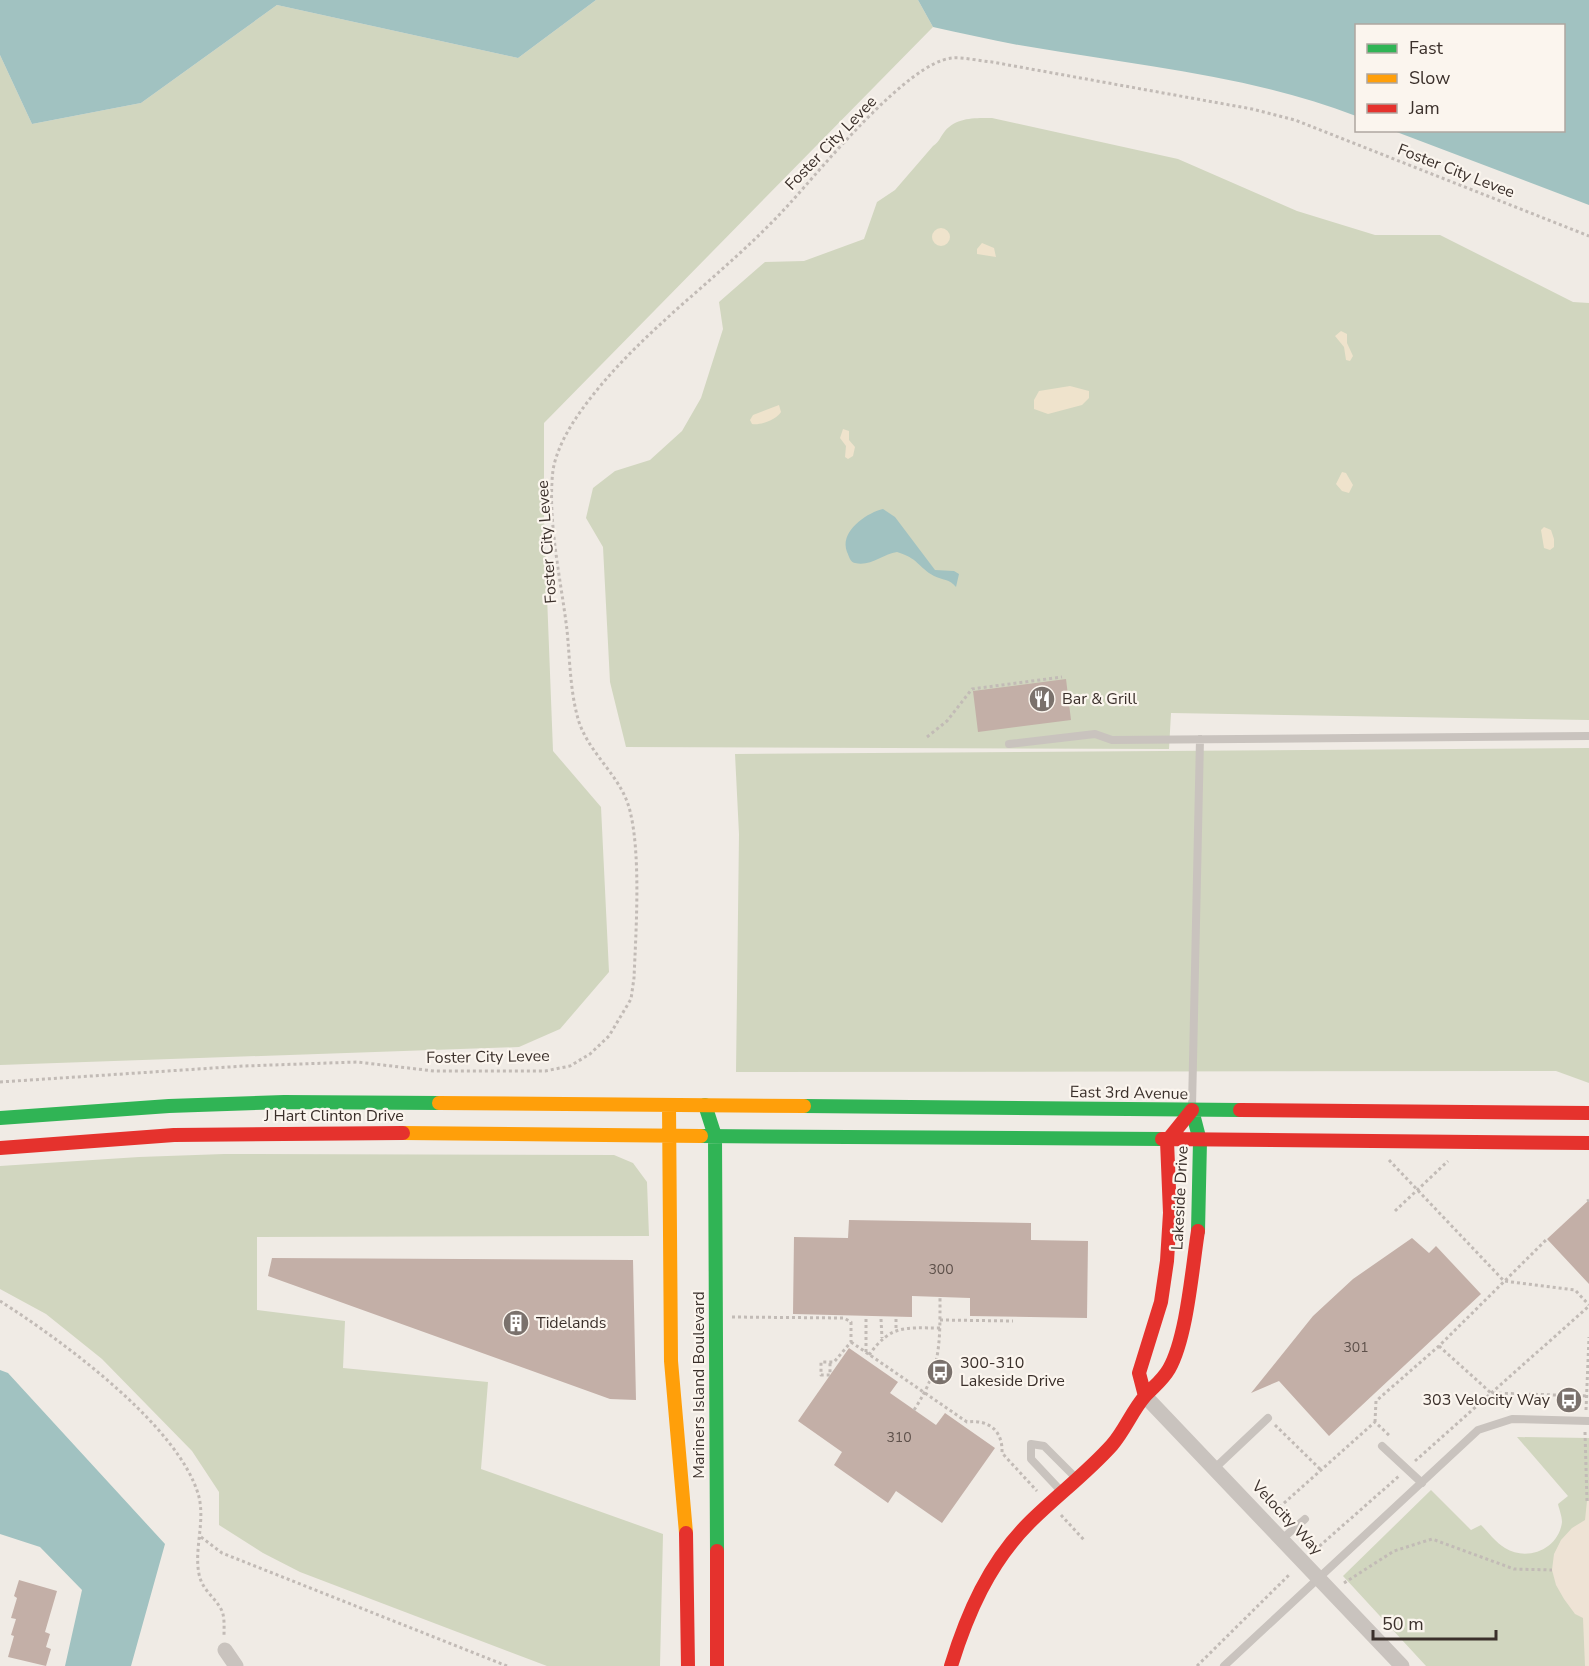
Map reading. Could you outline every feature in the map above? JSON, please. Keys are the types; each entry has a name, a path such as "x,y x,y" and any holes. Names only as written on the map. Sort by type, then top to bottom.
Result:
{"main road":[{"name":"J Hart Clinton Drive","path":"0,1118 228,1103 669,1105"},
{"name":"East 3rd Avenue","path":"669,1105 1589,1113"},
{"name":"Mariners Island Boulevard","path":"669,1105 671,1361 687,1508 688,1666"},
{"name":"Mariners Island Boulevard","path":"705,1106 715,1136 717,1666"},
{"name":"Lakeside Drive","path":"1145,1396 1139,1373 1161,1302 1167,1261 1170,1213 1167,1140 1192,1110"},
{"name":"Lakeside Drive","path":"951,1666 965,1621 1002,1555 1027,1526 1110,1446 1130,1422 1145,1396 1158,1386 1170,1367 1185,1316 1198,1225 1200,1141 1192,1110"},
{"name":"J Hart Clinton Drive","path":"0,1148 229,1133 669,1135"},
{"path":"669,1135 1589,1143"}],"street":[{"name":"Velocity Way","path":"1145,1396 1402,1666"},
{"path":"225,1650 236,1666"}],"lane":[{"path":"1009,744 1095,734 1112,740 1589,736"},
{"path":"1192,1110 1200,739"},
{"path":"1215,1468 1268,1418"},
{"path":"1224,1666 1478,1430 1512,1419 1589,1421"},
{"path":"1062,1493 1030,1459 1031,1444 1044,1446 1076,1478"},
{"path":"1382,1446 1422,1483"},
{"path":"1282,1539 1305,1519"}],"path":[{"name":"Foster City Levee","path":"0,1082 244,1066 357,1062 434,1071 545,1071 570,1066 590,1054 609,1036 631,999 634,978 633,829 630,809 621,790 593,749 579,722 556,545 552,487 558,450 575,418 623,362 786,208 854,132 916,74 931,64 951,58 992,62 1252,109 1295,120 1589,236"},
{"path":"927,737 947,721 972,689 1062,677"},
{"path":"1315,1550 1589,1306 1575,1290 1504,1281 1372,1141"},
{"path":"1395,1211 1469,1141"},
{"path":"1264,1520 1375,1422 1376,1401 1439,1346 1547,1239"},
{"path":"914,1410 932,1382 938,1357 940,1297"},
{"path":"0,1301 105,1380 149,1420 189,1471 199,1498 201,1537 199,1573 202,1586 221,1609 225,1650"},
{"path":"730,1317 844,1318 851,1322 851,1342 834,1362 830,1362 821,1362 821,1375 830,1375 830,1362"},
{"path":"866,1319 868,1354"},
{"path":"881,1319 882,1339"},
{"path":"896,1319 896,1330"},
{"path":"940,1320 1013,1321"},
{"path":"868,1354 882,1339 896,1330 940,1328"},
{"path":"1439,1346 1491,1393 1588,1396 1589,1337"},
{"path":"851,1342 967,1422 977,1421 995,1428 1001,1436 1002,1454 1010,1464"},
{"path":"1268,1418 1321,1470"},
{"path":"1375,1422 1392,1437"},
{"path":"1586,1438 1587,1501"},
{"path":"1408,1452 1417,1460"},
{"path":"201,1537 222,1553 507,1666"},
{"path":"1344,1583 1394,1551 1432,1539 1514,1569 1552,1570"},
{"path":"1197,1666 1290,1574"}],"green space":[{"path":"596,0 918,0 933,27 544,423 544,518 553,751 601,807 609,972 560,1029 519,1047 0,1065 0,55 32,124 141,103 277,5 518,58"},
{"path":"992,118 1178,159 1297,211 1375,235 1440,235 1573,302 1589,303 1589,720 1171,713 1169,749 626,747 610,682 603,547 586,518 593,488 615,471 650,460 682,431 701,398 723,329 719,302 765,262 804,261 864,239 877,202 895,190 950,126 967,119"},
{"path":"1589,748 1589,1083 1556,1071 736,1072 739,834 735,754"},
{"path":"224,1154 614,1155 633,1163 647,1182 649,1236 257,1237 257,1310 345,1321 343,1368 488,1382 481,1469 663,1534 660,1666 547,1666 300,1572 263,1553 219,1525 219,1492 192,1451 102,1359 46,1314 0,1289 0,1166"},
{"path":"1517,1437 1589,1438 1589,1666 1426,1666 1343,1576 1431,1490 1471,1530 1481,1525 1505,1548 1523,1554 1548,1546 1560,1531 1562,1522 1558,1504 1568,1496"}],"sand":[{"path":"941,228 947,231 950,237 947,243 941,246 935,243 932,237 935,231"},
{"path":"982,243 994,248 996,257 977,254 977,249"},
{"path":"1341,331 1347,334 1347,343 1353,356 1350,361 1346,360 1344,347 1335,336"},
{"path":"1070,386 1089,391 1089,398 1082,405 1048,414 1034,409 1034,400 1039,391"},
{"path":"779,405 781,412 776,417 764,423 752,424 750,420 753,415"},
{"path":"843,429 849,431 849,440 855,447 853,456 848,459 845,457 846,446 840,438"},
{"path":"1342,472 1346,473 1353,485 1349,493 1342,491 1336,484"},
{"path":"1544,527 1551,530 1554,539 1554,547 1550,550 1544,548 1541,530"}],"shaded area":[{"path":"1587,1501 1589,1501 1589,1666 1585,1666 1583,1618 1575,1614 1564,1599 1556,1585 1552,1570 1554,1554 1561,1540 1572,1528 1585,1520"}],"water":[{"path":"0,0 596,0 518,58 277,5 141,103 32,124 0,55"},
{"path":"918,0 1589,0 1589,205 1397,132 1565,132 1565,24 1355,24 1355,116 1317,102 1236,82 1019,45 933,27"},
{"path":"883,509 895,517 935,570 954,571 959,574 956,587 949,581 929,573 909,557 897,552 861,564 850,559 846,545 850,531 862,519"},
{"path":"0,1370 8,1373 165,1544 131,1666 65,1666 82,1590 40,1547 0,1534"}],"building":[{"path":"1066,679 1071,720 978,732 973,691"},
{"path":"1589,1200 1589,1284 1547,1239"},
{"path":"849,1220 1031,1223 1031,1240 1088,1241 1087,1318 970,1316 970,1298 912,1296 912,1317 793,1314 794,1237 848,1238"},
{"path":"1412,1238 1429,1253 1436,1246 1481,1294 1329,1436 1279,1381 1251,1393 1313,1316 1353,1279"},
{"name":"Tidelands","path":"272,1258 633,1260 636,1400 610,1399 268,1276"},
{"path":"849,1348 898,1382 890,1393 936,1425 945,1413 995,1448 942,1523 896,1491 888,1503 834,1465 842,1452 798,1421"},
{"path":"19,1580 57,1591 45,1632 50,1634 46,1647 51,1649 46,1666 8,1657 14,1636 11,1635 16,1619 11,1618"}],"traffic: fast":[{"path":"0,1118 169,1106 284,1102 439,1103"},
{"path":"705,1105 715,1136 717,1551"},
{"path":"804,1106 1240,1110"},
{"path":"1192,1110 1200,1141 1198,1231"},
{"path":"701,1136 1162,1139"}],"traffic: slow":[{"path":"439,1103 804,1106"},
{"path":"669,1105 671,1361 686,1533"},
{"path":"403,1133 701,1136"}],"traffic: jam":[{"path":"1145,1396 1139,1373 1161,1302 1167,1261 1170,1213 1167,1141 1192,1110"},
{"path":"1240,1110 1589,1113"},
{"path":"0,1148 174,1135 403,1133"},
{"path":"1162,1139 1589,1143"},
{"path":"951,1666 972,1608 1002,1555 1029,1523 1112,1445 1140,1402 1169,1369 1185,1321 1198,1231"},
{"path":"686,1533 688,1666"},
{"path":"717,1551 717,1666"}],"place":[{"name":"Bar & Grill","path":"1042,699"},
{"name":"Tidelands","path":"516,1323"},
{"name":"300-310 Lakeside Drive","path":"940,1372"},
{"name":"303 Velocity Way","path":"1569,1400"}]}
